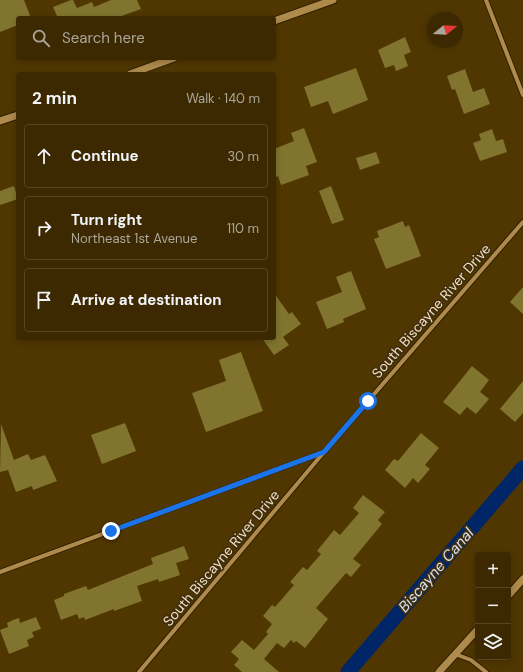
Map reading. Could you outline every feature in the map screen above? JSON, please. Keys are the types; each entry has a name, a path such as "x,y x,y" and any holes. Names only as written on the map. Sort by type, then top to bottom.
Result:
{"street":[{"path":"276,21 333,0"},
{"path":"486,0 523,95"},
{"path":"136,72 168,60"},
{"path":"0,122 16,116"},
{"name":"South Biscayne River Drive","path":"140,672 324,452 523,222"},
{"path":"0,572 324,452"},
{"path":"511,593 523,579"},
{"path":"439,672 475,632"},
{"path":"455,654 471,660 486,672"}],"building":[{"path":"0,0 24,0 30,16 16,16 16,26 0,32"},
{"path":"71,0 73,0 77,8 92,2 94,7 111,0 137,0 141,9 122,16 57,16 53,7"},
{"path":"405,37 411,52 404,55 408,66 396,71 394,65 385,68 378,50"},
{"path":"356,68 368,100 333,114 328,101 311,107 304,87"},
{"path":"465,69 473,92 484,88 490,104 464,114 455,89 452,90 447,76"},
{"path":"304,128 317,162 306,166 309,175 281,185 278,176 276,177 276,148 294,141 291,133"},
{"path":"492,129 496,141 503,139 507,152 480,161 473,143 481,140 479,134"},
{"path":"376,152 380,163 360,170 356,158"},
{"path":"14,186 16,200 0,205 0,191"},
{"path":"331,186 344,220 332,224 319,191"},
{"path":"403,221 405,227 409,225 421,256 386,269 374,239 379,237 377,231"},
{"path":"351,271 366,309 343,319 344,322 327,329 316,302 342,292 336,277"},
{"path":"523,287 523,314 510,302"},
{"path":"276,296 289,314 292,312 301,324 283,337 289,345 274,355 263,340 276,340"},
{"path":"241,352 263,411 206,432 192,393 226,381 219,360"},
{"path":"472,366 489,380 480,392 489,399 476,414 467,407 460,415 443,402"},
{"path":"523,381 523,413 515,422 500,409"},
{"path":"125,423 136,451 102,464 91,435"},
{"path":"1,424 14,460 28,454 31,460 45,455 57,481 33,490 32,486 16,492 8,470 0,472"},
{"path":"421,433 439,448 425,465 430,469 418,483 413,478 405,488 385,470 394,459 398,461"},
{"path":"363,495 385,512 378,520 382,524 353,559 361,565 351,577 346,573 316,608 328,619 305,648 296,641 294,643 291,640 284,648 277,643 264,659 279,672 242,672 234,665 239,659 231,652 242,640 254,650 268,634 266,632 272,624 263,616 272,605 275,607 294,585 290,582 303,567 307,570 321,554 317,551 334,530 340,535 359,513 353,508"},
{"path":"184,546 189,559 176,563 180,575 159,582 158,579 137,586 142,601 114,611 114,609 85,620 84,617 79,619 77,614 61,620 54,600 64,596 64,594 86,586 88,590 153,564 151,558"},
{"path":"36,617 41,629 32,632 34,637 27,640 29,646 9,654 0,630 8,627 7,623 13,620 19,618 20,623"}],"waterway":[{"name":"Biscayne Canal","path":"348,672 523,468"}],"route":[{"path":"111,531 324,452 368,401"}]}
